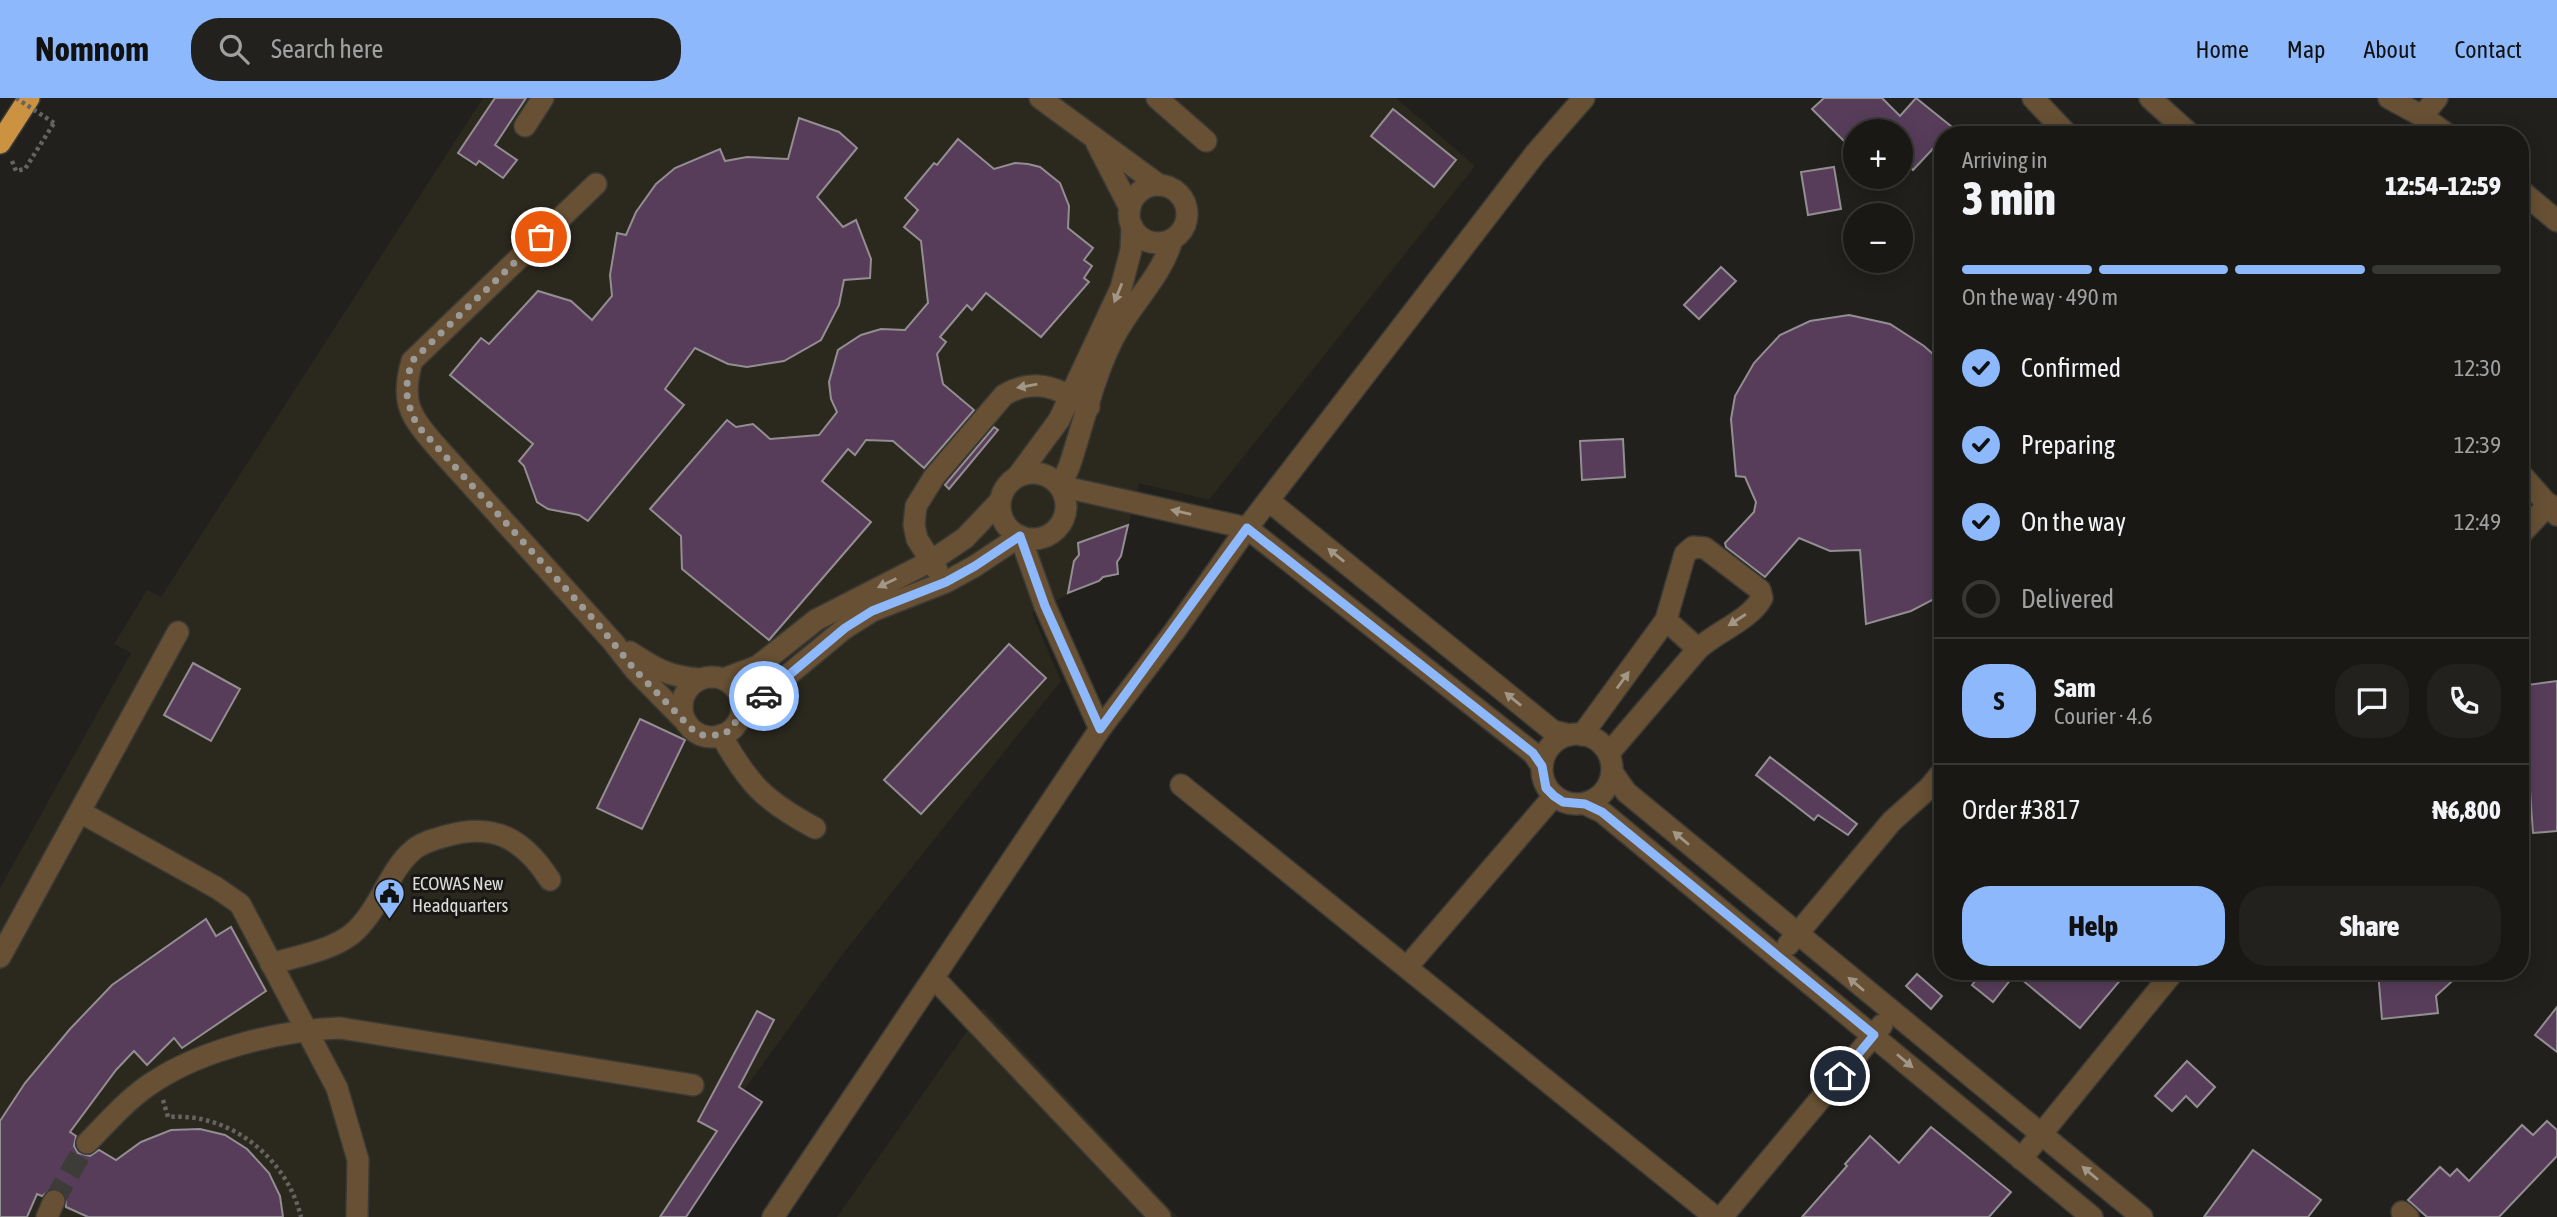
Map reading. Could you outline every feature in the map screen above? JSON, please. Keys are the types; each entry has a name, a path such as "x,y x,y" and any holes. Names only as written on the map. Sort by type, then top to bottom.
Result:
{"highway":[{"path":"0,144 29,98"}],"street":[{"path":"525,126 543,98"},
{"path":"1040,98 1159,185 1176,192 1186,207 1185,226 1172,240 1162,267 1111,342 1069,467 1060,486"},
{"path":"1157,98 1206,141"},
{"path":"773,1217 1100,729 1247,528 1535,153 1584,98"},
{"path":"2033,98 2059,126"},
{"path":"2150,98 2181,126"},
{"path":"2389,98 2436,126"},
{"path":"2422,116 2437,98"},
{"path":"1092,136 1107,159 1131,217 1144,240 1163,243 1172,240"},
{"path":"596,184 412,361 406,383 407,404 417,425 613,642 651,688 701,735 721,735 730,730 741,714 845,628 872,611 946,582 1020,536 1041,537 1059,526 1066,506 1060,486 1053,479 1036,473 1017,477"},
{"path":"613,642 653,669 678,678 723,679 758,666 816,620 931,561 965,538 1000,501 1003,491 1051,433 1121,288 1131,250 1131,217 1140,191 1159,185"},
{"path":"2529,198 2557,221"},
{"path":"946,582 917,539 914,525 916,506 934,477 1004,395 1017,387 1034,383 1070,395 1089,407"},
{"path":"2529,483 2553,509 2529,528"},
{"path":"1060,486 1247,528 1533,753 1542,766"},
{"path":"1269,500 1553,731 1600,743 1626,792 2143,1217"},
{"path":"1000,501 1004,522 1020,536 1045,606 1100,729"},
{"path":"1585,804 1603,793 1610,763 1698,649 1757,607 1762,598 1760,590 1705,548 1693,547 1685,554 1666,620 1576,735 1550,746 1542,766 1542,777 1554,796 1563,802 1585,804 1602,812 2092,1217"},
{"path":"1666,620 1698,649"},
{"path":"0,957 178,632"},
{"path":"686,722 682,712 685,692 701,679"},
{"path":"723,679 736,690 742,705 741,714"},
{"path":"721,735 742,772 754,786 779,809 815,828"},
{"path":"1778,956 1892,821 1934,782"},
{"path":"1181,785 1715,1217"},
{"path":"1407,967 1554,796"},
{"path":"80,812 217,888 240,904 337,1088 358,1160 357,1217"},
{"path":"271,964 331,946 350,935 372,914 412,851 434,839 465,830 499,833 526,848 550,880"},
{"path":"934,978 1160,1217"},
{"path":"2021,1159 2167,980"},
{"path":"1722,1217 1893,1013"},
{"path":"87,1143 136,1095 156,1080 227,1047 305,1029 340,1028 693,1085"}],"path":[{"path":"16,98 54,123 25,169"},
{"path":"156,1080 168,1116 198,1118 232,1129 267,1154 284,1177 301,1217"}],"shaded area":[{"path":"483,98 1396,98 1475,166 1209,500 1139,483 1121,556 1117,562 1118,574 1103,577 1032,613 1061,681 842,955 744,1090 660,1217 0,1217 0,888 131,653 114,644 147,590 161,597"},
{"path":"983,1008 1178,1217 837,1217"}],"building":[{"path":"495,98 526,98 495,145 517,160 503,178 479,161 476,165 458,153"},
{"path":"1824,98 1882,98 1900,116 1916,98 1951,126 1934,126 1934,148 1913,170 1913,119 1843,119 1843,140 1812,109"},
{"path":"1393,109 1456,160 1434,187 1371,136"},
{"path":"799,118 839,132 857,148 817,197 843,227 856,220 871,259 870,278 844,280 839,305 821,340 784,361 747,367 728,364 695,348 665,389 684,405 588,521 579,515 548,509 537,502 524,466 519,461 533,444 450,375 481,338 489,344 538,291 571,301 592,320 612,296 610,275 617,233 626,235 636,212 656,184 675,168 720,149 725,161 747,157 788,159"},
{"path":"958,139 994,169 1015,163 1028,164 1040,167 1060,183 1069,206 1068,228 1093,248 1084,260 1092,266 1084,278 1089,282 1041,337 986,293 972,310 967,305 940,337 946,342 937,354 943,384 974,410 924,468 893,441 866,440 855,455 848,449 822,481 871,522 769,640 682,569 681,536 650,509 727,420 736,427 753,424 770,439 819,435 837,412 831,399 829,382 838,350 861,335 881,329 905,330 928,303 921,241 904,227 918,210 905,198"},
{"path":"1834,167 1841,209 1808,215 1801,172"},
{"path":"1721,267 1736,281 1699,319 1684,305"},
{"path":"1849,315 1890,324 1934,355 1934,599 1911,611 1866,624 1860,550 1830,551 1799,538 1765,577 1726,547 1725,543 1754,512 1756,502 1745,477 1736,476 1731,419 1735,396 1754,363 1780,335 1810,321"},
{"path":"994,427 998,430 949,489 945,485"},
{"path":"1623,439 1625,477 1582,480 1580,441"},
{"path":"1128,525 1121,556 1117,562 1118,574 1103,577 1068,593 1074,561 1079,555 1078,543"},
{"path":"1009,644 1046,678 921,814 884,780"},
{"path":"193,663 240,689 211,741 164,715"},
{"path":"2557,681 2557,831 2533,833 2529,791 2529,685"},
{"path":"640,719 685,740 642,829 597,808"},
{"path":"1770,757 1857,824 1848,835 1818,815 1814,820 1756,775"},
{"path":"206,919 216,936 231,927 266,991 182,1048 174,1038 147,1065 134,1051 116,1070 70,1132 76,1136 74,1146 78,1153 90,1156 99,1150 116,1160 141,1142 171,1130 200,1129 225,1135 247,1149 269,1173 280,1196 283,1217 88,1217 66,1207 65,1194 53,1188 42,1196 37,1194 27,1217 0,1217 0,1121 25,1083 70,1029 112,985"},
{"path":"1917,974 1942,996 1931,1009 1906,986"},
{"path":"1976,980 2010,980 1993,1002 1972,985"},
{"path":"2022,980 2120,980 2080,1028"},
{"path":"2379,980 2453,980 2436,996 2438,1013 2382,1019"},
{"path":"2557,1007 2557,1052 2535,1035"},
{"path":"757,1011 774,1020 739,1087 762,1102 686,1217 660,1217 717,1131 698,1121"},
{"path":"2187,1061 2215,1087 2197,1107 2186,1096 2172,1111 2155,1096"},
{"path":"2547,1121 2557,1130 2557,1156 2499,1217 2427,1217 2408,1200 2440,1167 2450,1176 2457,1169 2469,1181 2522,1125 2533,1135"},
{"path":"1931,1127 2011,1192 1989,1217 1802,1217 1870,1136 1899,1163"},
{"path":"2253,1150 2321,1200 2308,1217 2204,1217"}],"tunnel":[{"path":"54,1201 87,1143"}],"way so far":[{"path":"541,237 412,361 406,383 407,404 417,425 597,623 635,670 692,729 701,735 721,735 730,730 741,714 764,696"}],"place":[{"name":"ECOWAS New Headquarters","path":"389,921"}],"route":[{"path":"764,696 845,628 872,611 946,582 1020,536 1045,606 1100,729 1174,632 1247,528 1533,753 1542,766 1546,788 1554,796 1563,802 1585,804 1602,812 1874,1035 1840,1076"}]}
